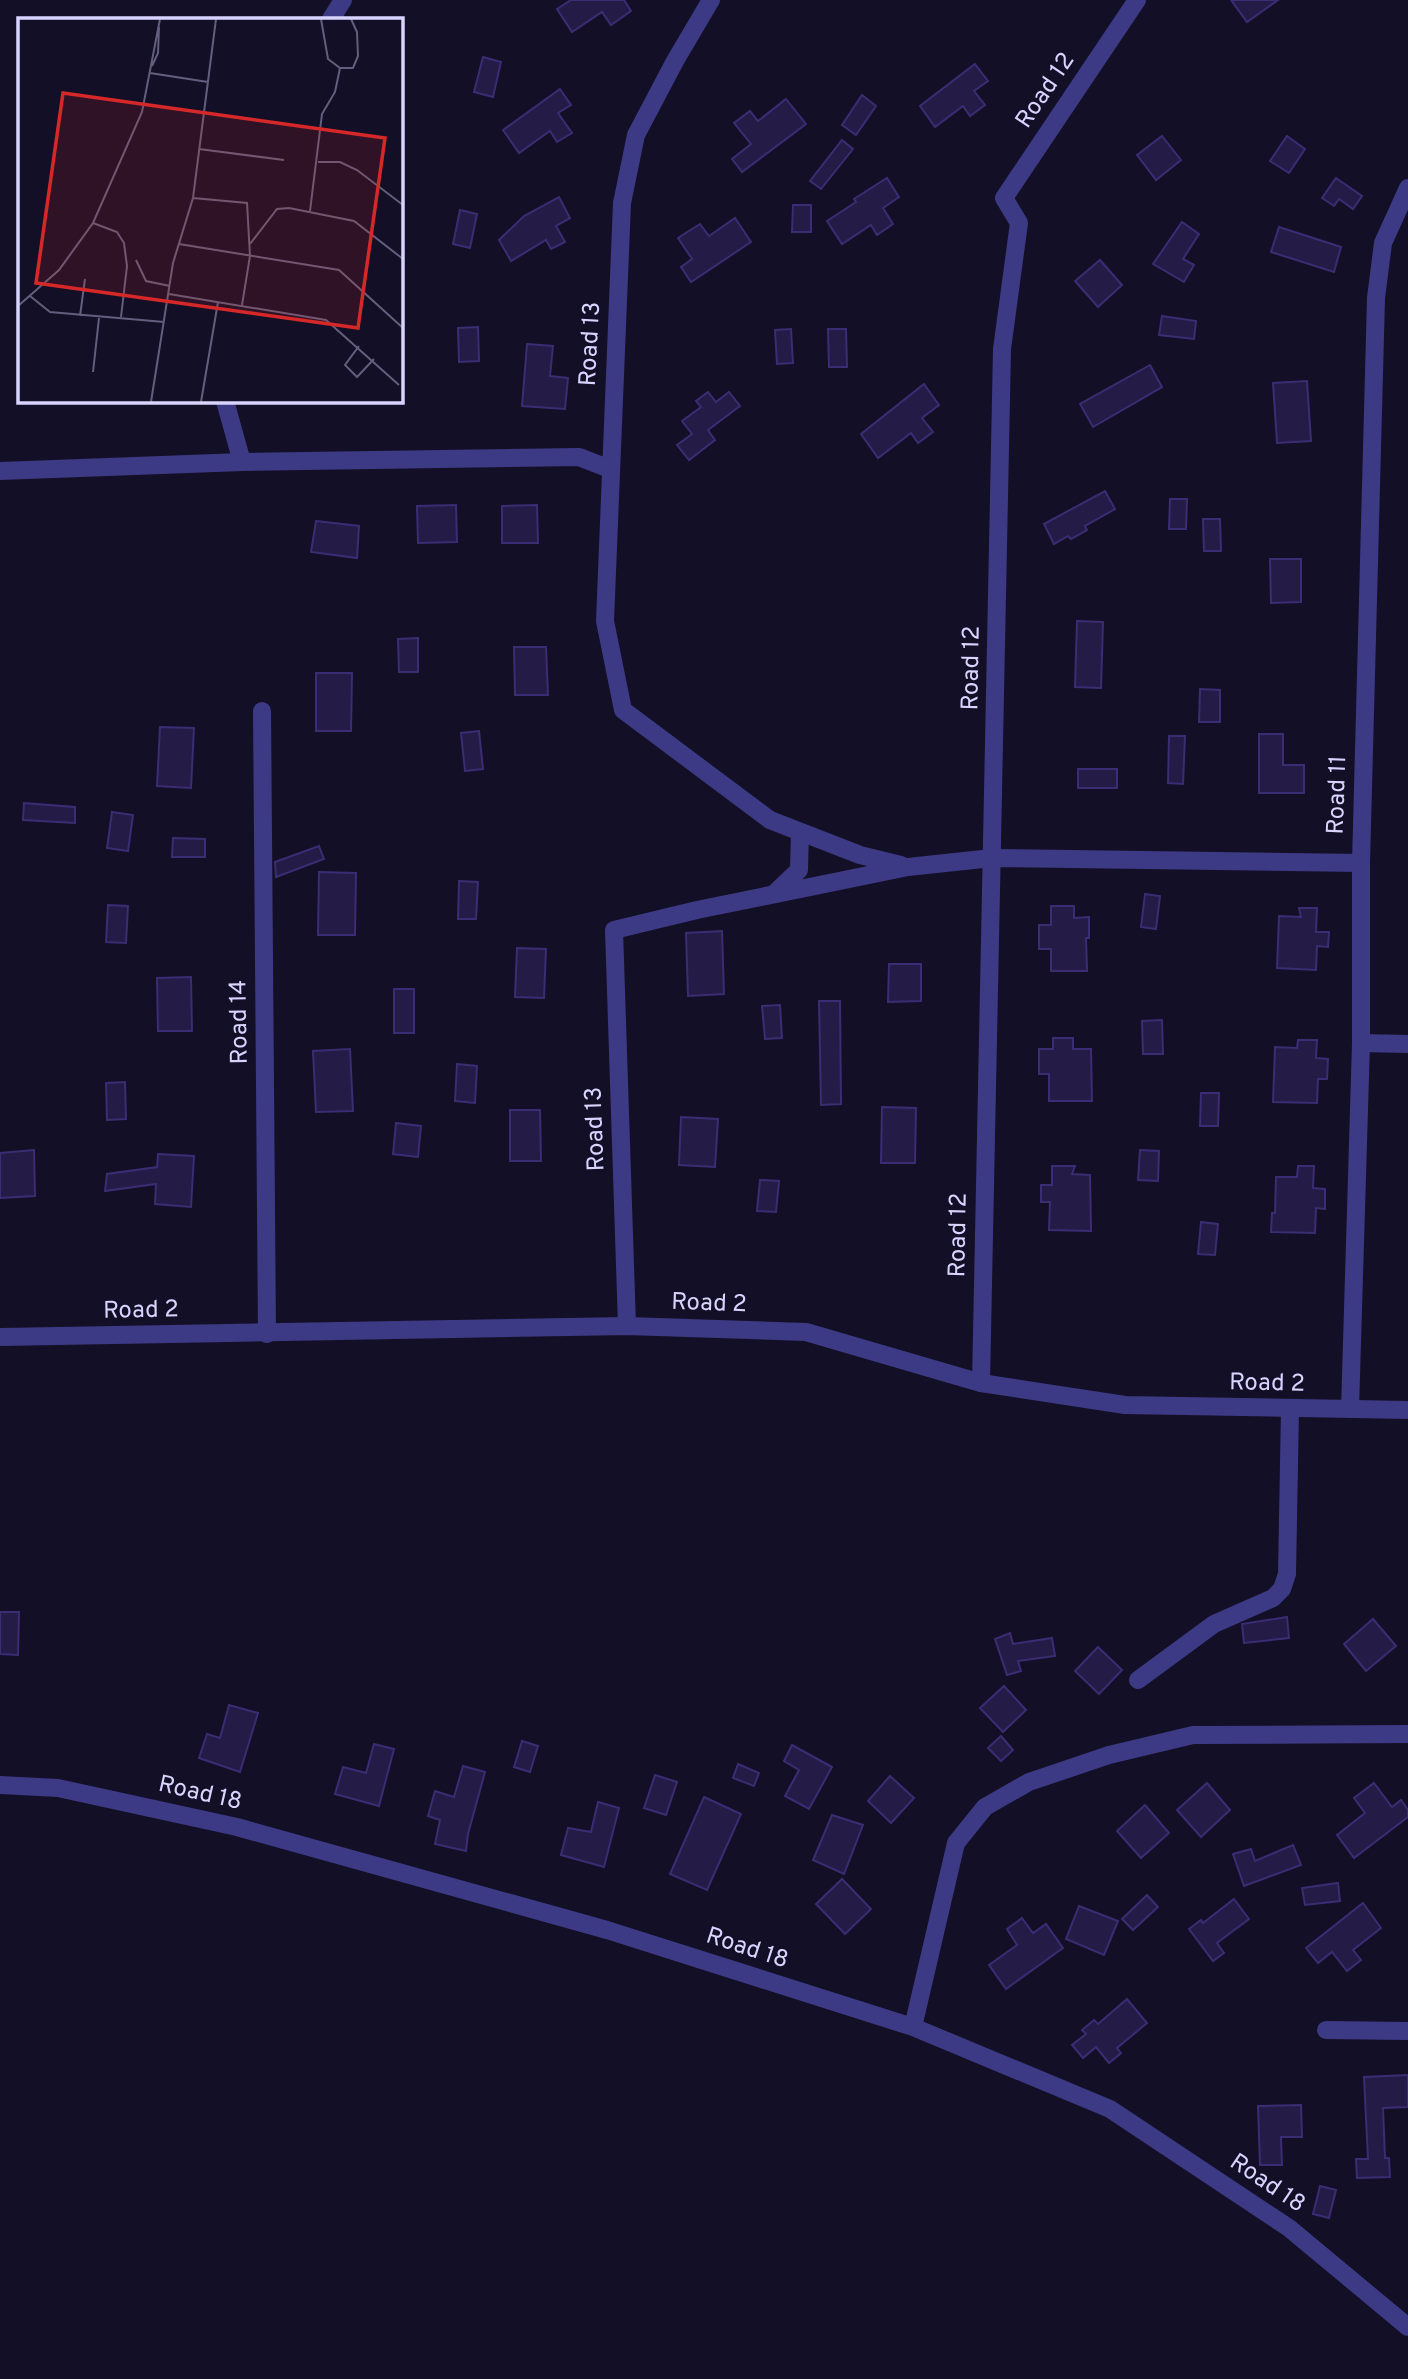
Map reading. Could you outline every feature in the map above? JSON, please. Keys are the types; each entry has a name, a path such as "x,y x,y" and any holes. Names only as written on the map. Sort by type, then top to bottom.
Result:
{"street":[{"path":"332,18 343,0"},
{"name":"Road 13","path":"711,0 636,135 622,203 605,621 623,710 770,820 800,832"},
{"name":"Road 12","path":"981,1383 1002,349 1019,223 1004,198 1137,0"},
{"name":"Road 11","path":"1350,1409 1361,1043 1361,863 1376,298 1384,243 1408,188"},
{"path":"225,402 242,462"},
{"path":"0,471 242,462 579,457 610,469"},
{"name":"Road 14","path":"262,710 267,1334"},
{"path":"775,893 799,870 800,832 860,855 908,867"},
{"path":"775,893 908,867 992,858 1361,863"},
{"name":"Road 13","path":"627,1326 614,930 775,893"},
{"path":"1361,1043 1408,1044"},
{"name":"Road 2","path":"0,1337 627,1326 806,1332 981,1383 1125,1405 1408,1410"},
{"path":"1138,1680 1214,1624 1273,1598 1282,1589 1287,1574 1290,1409"},
{"path":"913,2027 956,1843 985,1807 1029,1782 1109,1755 1193,1735 1408,1734"},
{"name":"Road 18","path":"0,1785 58,1788 237,1828 607,1930 913,2027 1110,2109 1289,2228 1408,2327"},
{"path":"1326,2030 1408,2031"}],"building":[{"path":"571,0 624,0 631,11 611,25 602,12 572,32 557,9"},
{"path":"1231,0 1278,0 1247,22"},
{"path":"483,57 501,62 493,97 474,92"},
{"path":"975,64 988,81 974,91 985,105 970,116 963,106 935,127 920,106"},
{"path":"560,89 571,105 558,113 572,133 557,142 550,131 519,153 503,130"},
{"path":"862,95 876,106 856,135 842,125"},
{"path":"786,99 806,124 742,172 732,159 751,144 734,123 750,111 758,121"},
{"path":"1162,136 1181,160 1156,180 1137,155"},
{"path":"1287,136 1305,149 1289,173 1270,161"},
{"path":"842,140 853,149 821,189 810,181"},
{"path":"887,178 899,197 883,208 893,224 877,235 871,225 842,244 827,221 856,202 854,199"},
{"path":"1336,178 1362,196 1353,209 1339,199 1334,206 1322,198"},
{"path":"559,197 570,218 556,226 565,242 551,249 546,240 511,261 499,240 524,216"},
{"path":"793,205 811,205 811,232 792,232"},
{"path":"460,210 477,214 470,248 453,244"},
{"path":"735,218 751,242 691,282 681,267 692,259 678,238 700,224 709,236"},
{"path":"1182,222 1199,234 1183,259 1194,265 1184,282 1153,264"},
{"path":"1279,227 1341,247 1334,272 1271,252"},
{"path":"1100,260 1122,285 1098,307 1075,281"},
{"path":"1162,316 1196,321 1194,339 1159,335"},
{"path":"478,327 479,361 459,362 458,328"},
{"path":"791,329 793,363 777,364 775,330"},
{"path":"828,329 846,329 847,367 829,367"},
{"path":"527,344 553,346 550,376 568,378 565,409 522,406"},
{"path":"1150,365 1162,387 1093,427 1080,404"},
{"path":"1307,381 1311,441 1277,443 1273,383"},
{"path":"924,384 939,405 922,418 933,432 918,443 911,433 878,458 861,434"},
{"path":"708,392 716,402 729,392 740,406 708,430 715,440 689,460 677,445 692,434 682,421 701,407 696,401"},
{"path":"1105,491 1115,509 1085,526 1087,530 1054,544 1044,524"},
{"path":"1170,499 1187,499 1186,529 1169,529"},
{"path":"456,505 457,542 418,543 417,506"},
{"path":"537,505 538,543 502,543 502,506"},
{"path":"1203,519 1220,519 1221,551 1204,551"},
{"path":"316,521 359,526 357,558 311,552"},
{"path":"1270,559 1301,559 1301,602 1271,603"},
{"path":"1077,621 1103,622 1101,688 1075,687"},
{"path":"418,638 418,672 399,672 398,639"},
{"path":"514,647 546,647 548,695 515,695"},
{"path":"316,673 352,673 351,731 316,731"},
{"path":"1200,689 1220,690 1220,722 1199,722"},
{"path":"160,727 194,728 191,788 157,786"},
{"path":"479,731 483,769 465,771 461,733"},
{"path":"1259,734 1283,734 1283,765 1304,765 1304,793 1259,793"},
{"path":"1169,736 1185,736 1183,784 1168,783"},
{"path":"1078,769 1117,769 1117,788 1078,788"},
{"path":"24,803 75,807 75,823 23,820"},
{"path":"112,812 133,815 128,851 107,848"},
{"path":"173,838 205,839 205,857 172,857"},
{"path":"319,846 324,859 276,877 275,862"},
{"path":"319,872 356,873 355,935 318,935"},
{"path":"459,881 478,882 476,919 458,919"},
{"path":"1145,894 1160,896 1156,929 1141,927"},
{"path":"108,905 128,906 126,943 106,942"},
{"path":"1051,906 1074,906 1074,918 1089,917 1089,938 1086,938 1087,971 1051,971 1051,949 1039,949 1039,925 1051,925"},
{"path":"1299,908 1317,908 1316,932 1329,932 1328,947 1317,946 1316,970 1277,968 1279,916 1301,917"},
{"path":"722,931 724,994 688,996 686,933"},
{"path":"517,948 546,949 544,998 515,997"},
{"path":"889,964 921,964 921,1001 888,1002"},
{"path":"191,977 192,1031 158,1031 157,978"},
{"path":"394,989 414,989 414,1033 394,1033"},
{"path":"819,1001 840,1001 841,1104 821,1105"},
{"path":"780,1005 782,1038 765,1039 762,1006"},
{"path":"1162,1020 1163,1054 1143,1054 1142,1021"},
{"path":"1053,1038 1073,1038 1073,1049 1091,1049 1092,1101 1049,1101 1049,1074 1039,1074 1039,1049 1053,1049"},
{"path":"1298,1040 1317,1040 1316,1058 1328,1059 1327,1079 1318,1079 1317,1103 1273,1102 1275,1047 1297,1048"},
{"path":"350,1049 353,1111 316,1112 313,1051"},
{"path":"457,1064 477,1066 475,1103 455,1101"},
{"path":"125,1082 126,1119 107,1120 106,1083"},
{"path":"1201,1093 1219,1093 1218,1126 1200,1126"},
{"path":"882,1107 916,1108 915,1163 881,1163"},
{"path":"510,1110 540,1110 541,1161 510,1161"},
{"path":"681,1117 718,1119 715,1167 679,1165"},
{"path":"396,1123 421,1126 418,1157 393,1154"},
{"path":"34,1150 35,1196 0,1198 0,1153"},
{"path":"1140,1150 1159,1151 1158,1181 1138,1180"},
{"path":"158,1154 194,1156 191,1207 155,1204 156,1184 105,1191 107,1174 157,1167"},
{"path":"1052,1166 1075,1166 1072,1174 1090,1175 1091,1231 1049,1230 1050,1202 1041,1202 1041,1185 1052,1185"},
{"path":"1298,1166 1314,1166 1313,1188 1325,1189 1325,1209 1316,1208 1315,1233 1271,1232 1272,1213 1275,1213 1276,1177 1297,1177"},
{"path":"760,1180 779,1181 776,1212 757,1211"},
{"path":"1201,1222 1218,1224 1215,1255 1198,1254"},
{"path":"0,1612 19,1612 18,1655 0,1654"},
{"path":"1287,1617 1289,1638 1244,1643 1242,1624"},
{"path":"1373,1619 1396,1646 1366,1671 1344,1644"},
{"path":"1010,1633 1013,1644 1052,1638 1055,1656 1018,1661 1021,1671 1007,1675 995,1639"},
{"path":"1098,1647 1122,1670 1099,1694 1075,1671"},
{"path":"1004,1686 1026,1710 1003,1732 980,1708"},
{"path":"229,1705 258,1713 240,1772 199,1758 207,1734 220,1738"},
{"path":"1001,1736 1013,1750 1001,1761 988,1748"},
{"path":"522,1741 538,1746 530,1772 514,1767"},
{"path":"374,1744 394,1749 379,1806 335,1794 343,1767 366,1773"},
{"path":"792,1745 832,1767 809,1809 785,1796 799,1770 784,1761"},
{"path":"738,1764 759,1773 754,1786 733,1778"},
{"path":"463,1766 485,1772 466,1851 435,1844 440,1820 428,1816 435,1791 454,1797"},
{"path":"655,1775 677,1782 666,1815 644,1808"},
{"path":"890,1776 914,1798 891,1823 868,1801"},
{"path":"1207,1783 1230,1810 1201,1837 1177,1810"},
{"path":"1374,1783 1392,1807 1401,1800 1408,1810 1408,1817 1354,1858 1337,1835 1365,1813 1354,1798"},
{"path":"704,1797 741,1814 707,1890 670,1874"},
{"path":"598,1802 619,1808 604,1867 561,1855 568,1828 591,1832"},
{"path":"1145,1805 1169,1833 1141,1858 1117,1831"},
{"path":"832,1815 863,1825 844,1874 813,1860"},
{"path":"1293,1845 1301,1865 1244,1886 1233,1854 1251,1849 1255,1861"},
{"path":"842,1879 871,1909 845,1934 816,1904"},
{"path":"1338,1883 1340,1901 1305,1905 1302,1888"},
{"path":"1147,1895 1158,1907 1133,1930 1122,1919"},
{"path":"1234,1899 1249,1919 1217,1943 1224,1953 1213,1961 1189,1929 1201,1920 1203,1923"},
{"path":"1363,1903 1381,1928 1353,1950 1361,1960 1347,1971 1332,1952 1318,1963 1306,1948"},
{"path":"1079,1906 1118,1921 1104,1955 1066,1939"},
{"path":"1022,1918 1033,1933 1046,1924 1063,1948 1006,1989 989,1965 1017,1945 1007,1929"},
{"path":"1127,1999 1147,2023 1117,2048 1121,2053 1109,2063 1096,2047 1083,2058 1072,2045 1086,2034 1082,2030 1094,2020 1098,2024"},
{"path":"1408,2075 1408,2107 1383,2108 1385,2158 1389,2158 1390,2177 1357,2178 1356,2159 1368,2159 1364,2077"},
{"path":"1301,2105 1302,2137 1281,2137 1282,2165 1260,2165 1258,2106"},
{"path":"1320,2186 1336,2190 1329,2218 1313,2214"}]}
